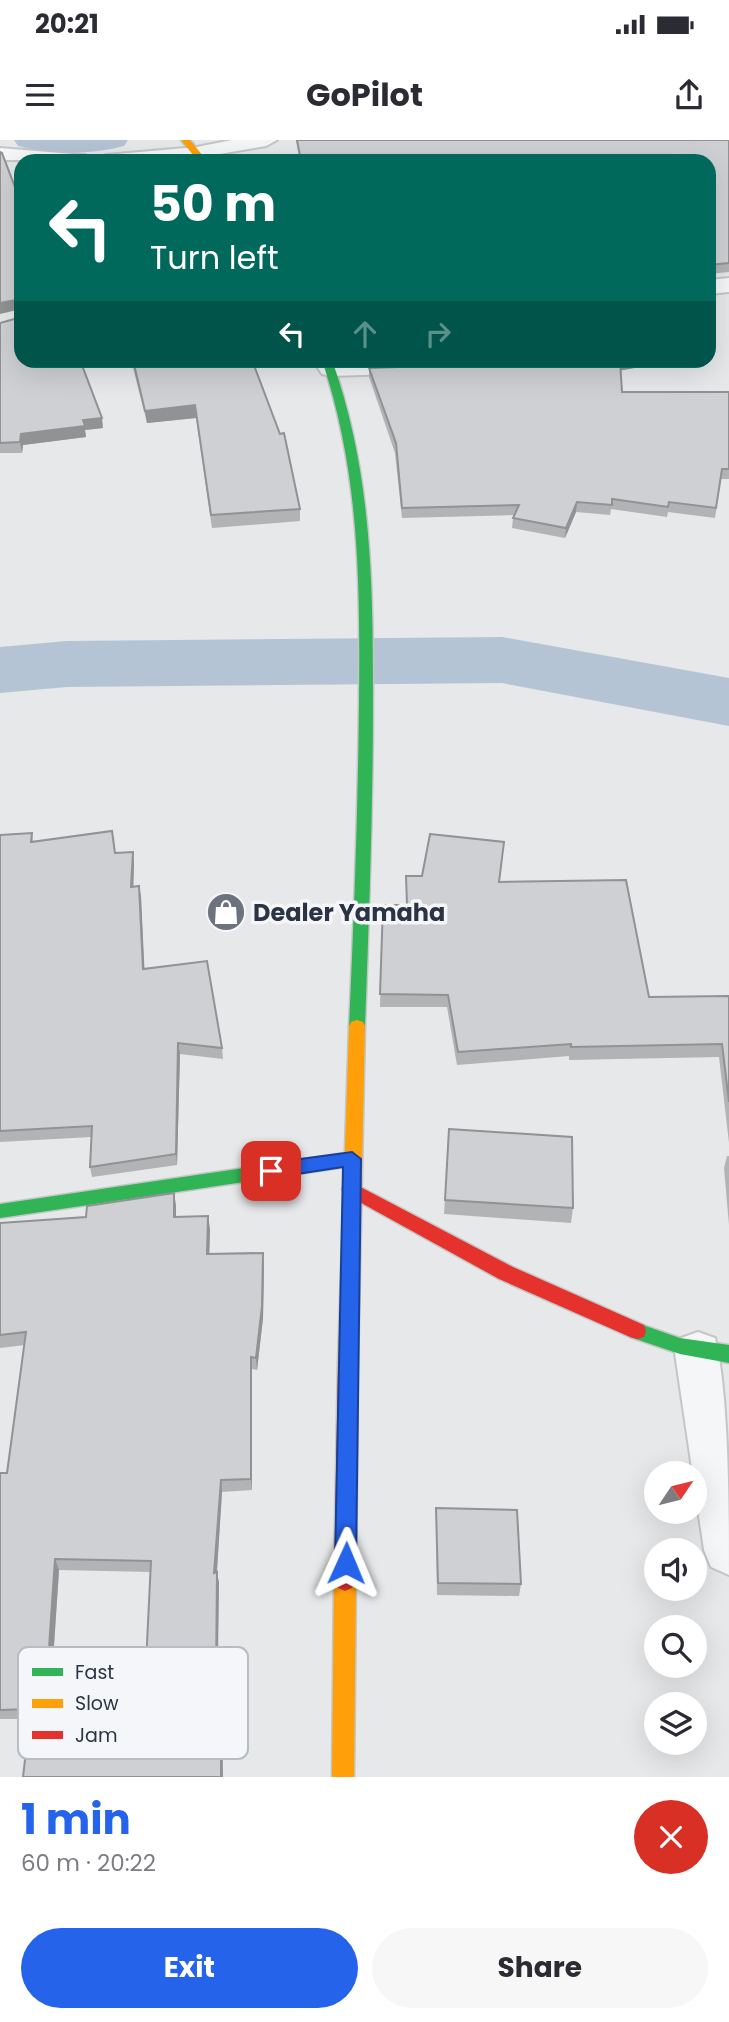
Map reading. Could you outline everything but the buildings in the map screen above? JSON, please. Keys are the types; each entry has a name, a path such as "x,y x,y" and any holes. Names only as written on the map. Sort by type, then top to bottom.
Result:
{"main road":[{"path":"331,368 343,396 352,428 359,478 365,586 367,752 351,1189 343,1777"},
{"path":"0,1211 352,1159"},
{"path":"351,1189 462,1252 552,1296 714,1354"}],"street":[{"path":"168,154 265,140"},
{"path":"714,1354 729,1550"}],"waterway":[{"path":"28,140 72,144 114,140"},
{"path":"0,670 67,664 502,660 729,702"}],"traffic: fast":[{"path":"330,368 350,437 362,515 364,555 365,763 357,1026"},
{"path":"0,1211 352,1159"},
{"path":"637,1331 680,1346 729,1354"}],"traffic: slow":[{"path":"185,140 197,154"},
{"path":"348,1363 357,1026"},
{"path":"343,1777 345,1581"}],"traffic: jam":[{"path":"351,1189 506,1273 637,1331"},
{"path":"345,1581 348,1363"}],"place":[{"name":"Dealer Yamaha","path":"226,912"}],"route":[{"path":"271,1171 352,1159 346,1563"}]}
